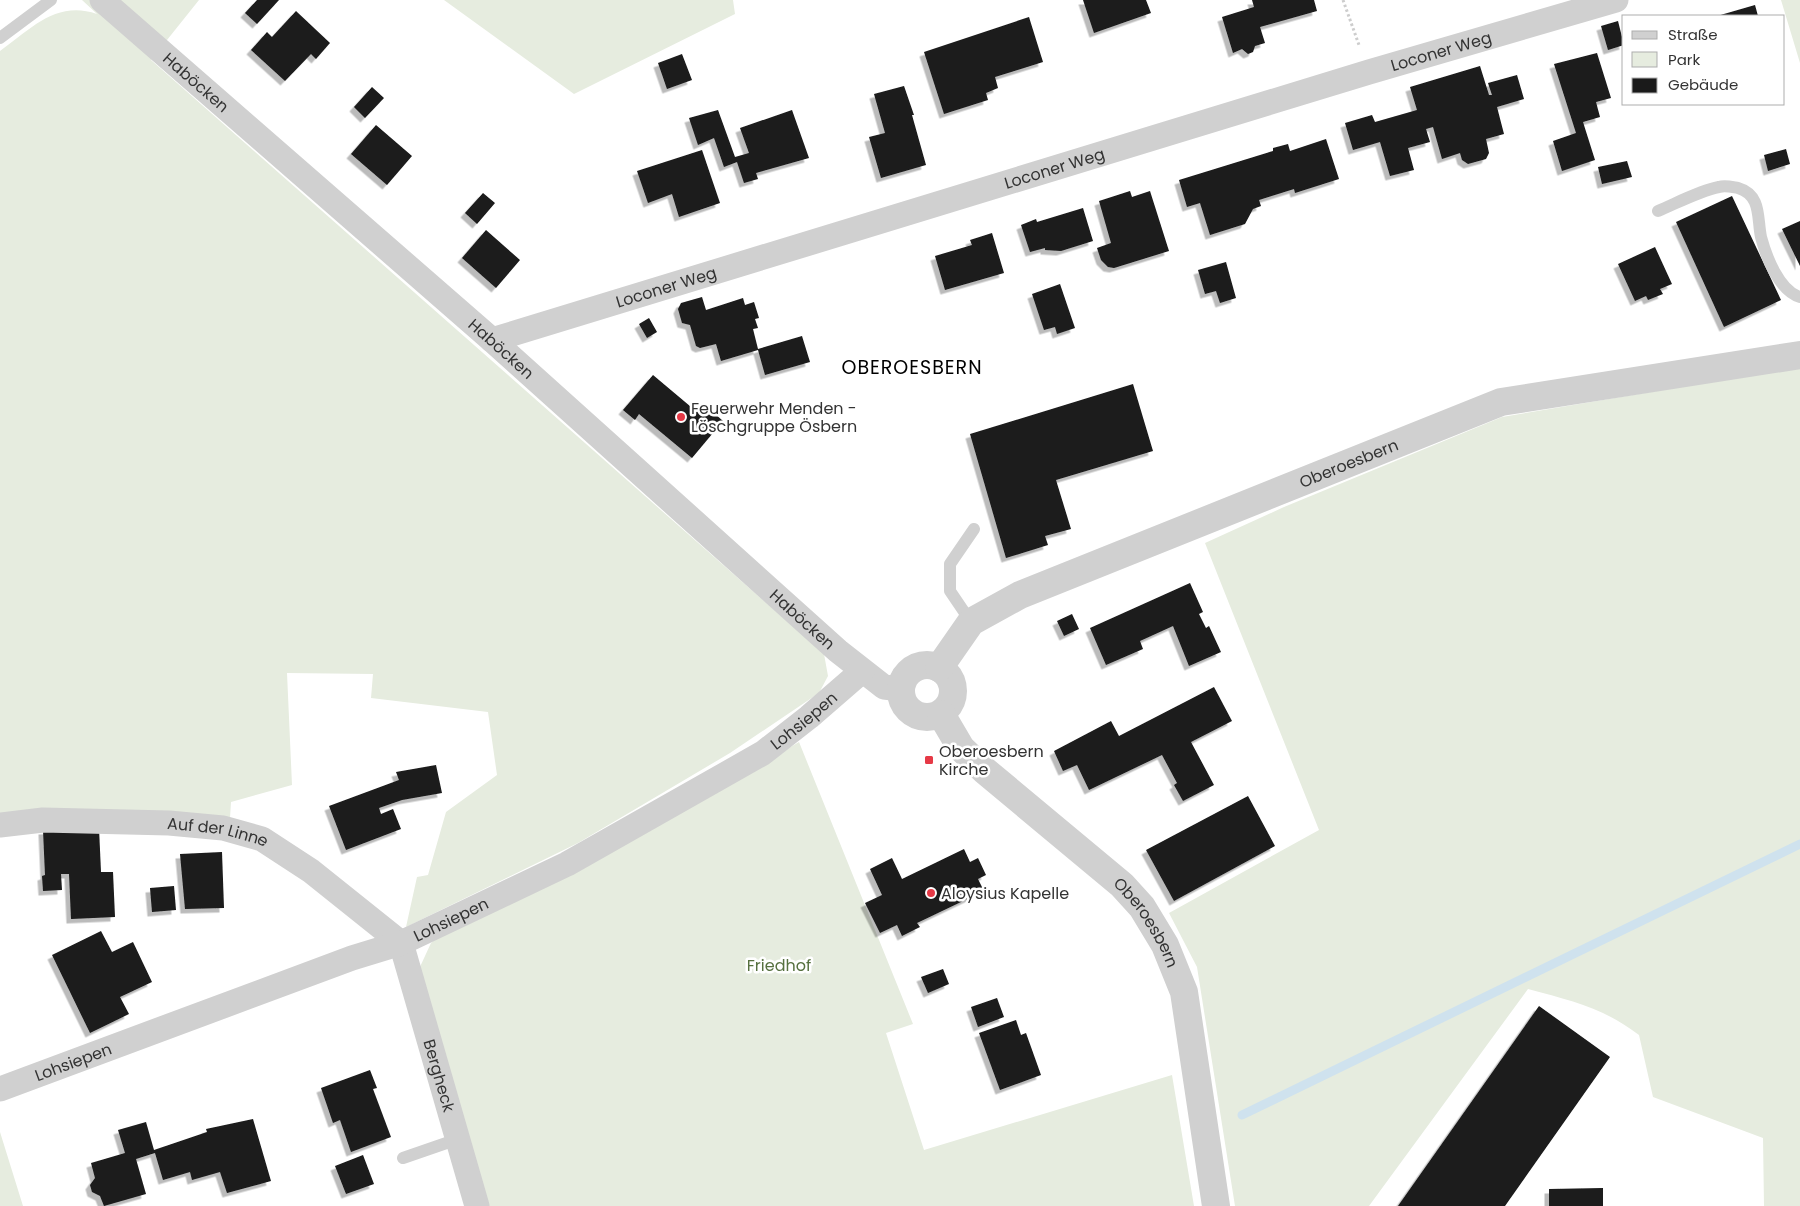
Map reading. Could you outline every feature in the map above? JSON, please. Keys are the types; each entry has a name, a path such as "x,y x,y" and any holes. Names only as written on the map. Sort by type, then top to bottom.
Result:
{"street":[{"name":"Haböcken","path":"102,0 492,340 838,651 884,687 901,689"},
{"name":"Loconer Weg","path":"492,340 1369,72 1616,0"},
{"name":"Oberoesbern","path":"939,668 971,622 1020,595 1501,402 1800,355"},
{"path":"927,665 939,668 946,673 953,690 951,700 941,714 931,716 916,714 904,702 901,689 907,676 918,666 927,665"},
{"name":"Lohsiepen","path":"0,1090 343,961 401,943 567,864 763,753 809,718 862,671"},
{"name":"Oberoesbern","path":"941,714 961,748 984,770 1122,885 1142,908 1165,945 1184,992 1216,1206"},
{"name":"Auf der Linne","path":"0,825 43,820 169,823 223,828 262,839 311,871 401,943"},
{"name":"Bergheck","path":"401,943 477,1206"}],"lane":[{"path":"0,38 51,0"},
{"path":"1658,211 1720,186 1742,190 1754,199 1759,212 1761,237 1773,267 1784,286 1800,297"},
{"path":"971,622 950,591 950,564 974,529"},
{"path":"403,1158 458,1140"}],"path":[{"path":"1343,0 1369,72"}],"green space":[{"path":"82,0 199,0 151,60 824,654 828,676 819,693 730,753 578,843 406,927 417,877 428,875 446,812 497,775 488,712 371,698 373,674 287,673 292,785 231,802 230,818 0,813 0,51 34,26 56,14 82,11 97,14"},
{"path":"444,0 733,0 735,14 574,94"},
{"path":"1781,0 1800,0 1800,63"},
{"path":"1800,367 1800,1206 1764,1206 1763,1138 1653,1097 1639,1035 1599,1011 1573,1001 1528,989 1369,1206 1235,1206 1197,967 1169,913 1319,830 1205,543 1284,507 1502,417"},
{"name":"Friedhof","path":"799,742 913,1024 886,1033 924,1150 1172,1075 1194,1206 489,1206 419,969 431,943 441,934 625,844"},
{"path":"0,1132 23,1206 0,1206"}],"building":[{"path":"257,0 279,0 257,24 245,13"},
{"path":"1083,0 1146,0 1151,13 1094,33"},
{"path":"1252,0 1314,0 1317,11 1260,27 1265,43 1255,46 1253,52 1248,54 1242,49 1233,53 1222,17 1254,7"},
{"path":"1755,5 1758,15 1720,15"},
{"path":"296,11 330,43 316,59 311,54 285,81 251,50 267,32 272,37"},
{"path":"1029,17 1043,62 995,77 998,88 986,93 988,100 944,114 924,52"},
{"path":"1618,21 1622,46 1608,50 1601,26"},
{"path":"1597,53 1611,98 1596,102 1600,117 1583,122 1595,160 1562,171 1553,141 1576,133 1554,64"},
{"path":"682,54 692,80 667,89 658,63"},
{"path":"1480,66 1489,95 1492,95 1488,83 1517,75 1524,99 1497,107 1504,134 1486,139 1489,153 1486,159 1468,164 1462,160 1460,153 1442,159 1433,127 1426,129 1430,142 1408,148 1414,170 1390,176 1380,142 1353,150 1345,123 1372,115 1375,122 1417,110 1410,87"},
{"path":"904,86 914,115 912,115 926,165 881,178 869,137 885,133 874,94"},
{"path":"372,87 384,98 365,118 354,107"},
{"path":"718,110 735,157 749,153 740,128 792,110 809,158 756,173 758,179 744,183 737,162 724,167 714,138 698,145 689,118"},
{"path":"376,125 412,156 387,185 351,154"},
{"path":"1326,139 1339,179 1295,193 1294,189 1259,200 1261,206 1253,209 1245,224 1210,235 1200,203 1187,207 1179,180 1273,151 1273,148 1288,144 1290,151"},
{"path":"1786,149 1790,164 1768,171 1764,155"},
{"path":"702,150 720,203 679,217 672,194 648,203 637,171"},
{"path":"1627,161 1632,177 1602,184 1598,167"},
{"path":"1130,191 1132,197 1150,191 1169,251 1114,268 1108,267 1101,260 1097,248 1111,243 1099,201"},
{"path":"483,193 495,203 477,224 465,213"},
{"path":"1732,196 1781,300 1724,327 1676,222"},
{"path":"1083,208 1093,241 1061,251 1045,250 1045,248 1030,252 1021,225 1036,219 1037,222"},
{"path":"1800,221 1800,266 1782,229"},
{"path":"486,230 520,260 496,288 462,258"},
{"path":"992,233 1004,273 945,290 935,256 972,245 970,240"},
{"path":"1655,247 1672,284 1660,289 1663,294 1648,300 1646,296 1635,301 1618,264"},
{"path":"1226,262 1236,298 1220,303 1216,291 1205,294 1198,270"},
{"path":"1060,284 1075,328 1057,334 1055,327 1044,330 1032,294"},
{"path":"702,297 706,310 743,298 745,305 754,302 759,318 755,319 758,328 753,329 758,349 802,336 810,362 765,375 758,350 721,361 716,344 700,348 696,346 690,325 682,323 678,309 681,303"},
{"path":"649,318 657,332 647,338 639,324"},
{"name":"Feuerwehr Menden - Löschgruppe Ösbern","path":"653,375 697,412 704,404 723,421 692,458 639,414 635,420 623,410"},
{"path":"1133,384 1153,451 1056,480 1071,529 1045,536 1048,545 1006,558 970,434"},
{"path":"1190,583 1203,612 1199,614 1206,628 1209,626 1221,652 1189,666 1173,626 1140,641 1143,649 1106,665 1090,628"},
{"path":"1072,614 1079,629 1064,636 1057,621"},
{"path":"1214,687 1232,721 1191,742 1214,785 1183,801 1174,785 1177,783 1162,755 1089,790 1077,765 1063,771 1054,751 1111,721 1119,736"},
{"path":"436,765 442,793 402,800 379,808 381,814 393,809 401,829 346,850 329,806 399,780 396,772"},
{"path":"1248,796 1275,846 1174,901 1146,850"},
{"path":"99,828 101,872 113,872 115,917 71,919 69,874 61,874 62,890 43,891 42,876 45,875 43,830"},
{"name":"Aloysius Kapelle","path":"964,849 970,862 978,858 986,875 978,879 984,891 917,923 920,927 902,936 897,925 880,933 865,903 882,895 870,869 892,858 902,879"},
{"path":"222,852 224,908 185,909 180,854"},
{"path":"174,886 176,910 152,912 150,888"},
{"path":"101,931 112,952 133,942 152,982 120,997 129,1014 90,1033 52,955"},
{"path":"943,969 949,984 928,993 921,977"},
{"path":"997,998 1004,1017 978,1027 971,1007"},
{"path":"1539,1006 1610,1057 1505,1206 1398,1206"},
{"path":"1016,1020 1021,1035 1026,1033 1041,1075 1000,1090 979,1033"},
{"path":"370,1070 377,1088 373,1089 391,1137 351,1152 340,1120 333,1123 321,1088"},
{"path":"253,1119 271,1181 227,1193 220,1172 192,1180 190,1172 163,1180 155,1153 136,1159 146,1194 104,1206 100,1196 92,1192 90,1185 95,1178 91,1163 125,1153 118,1130 146,1122 154,1150 207,1132 206,1129"},
{"path":"363,1155 374,1184 346,1194 335,1166"},
{"path":"1603,1188 1603,1206 1549,1206 1549,1189"}],"waterway":[{"path":"1242,1115 1800,844"}],"place":[{"name":"Feuerwehr Menden - Löschgruppe Ösbern","path":"681,417"},
{"name":"Oberoesbern Kirche","path":"929,760"},
{"name":"Aloysius Kapelle","path":"931,893"}],"district":[{"name":"OBEROESBERN","path":"912,367"}]}
